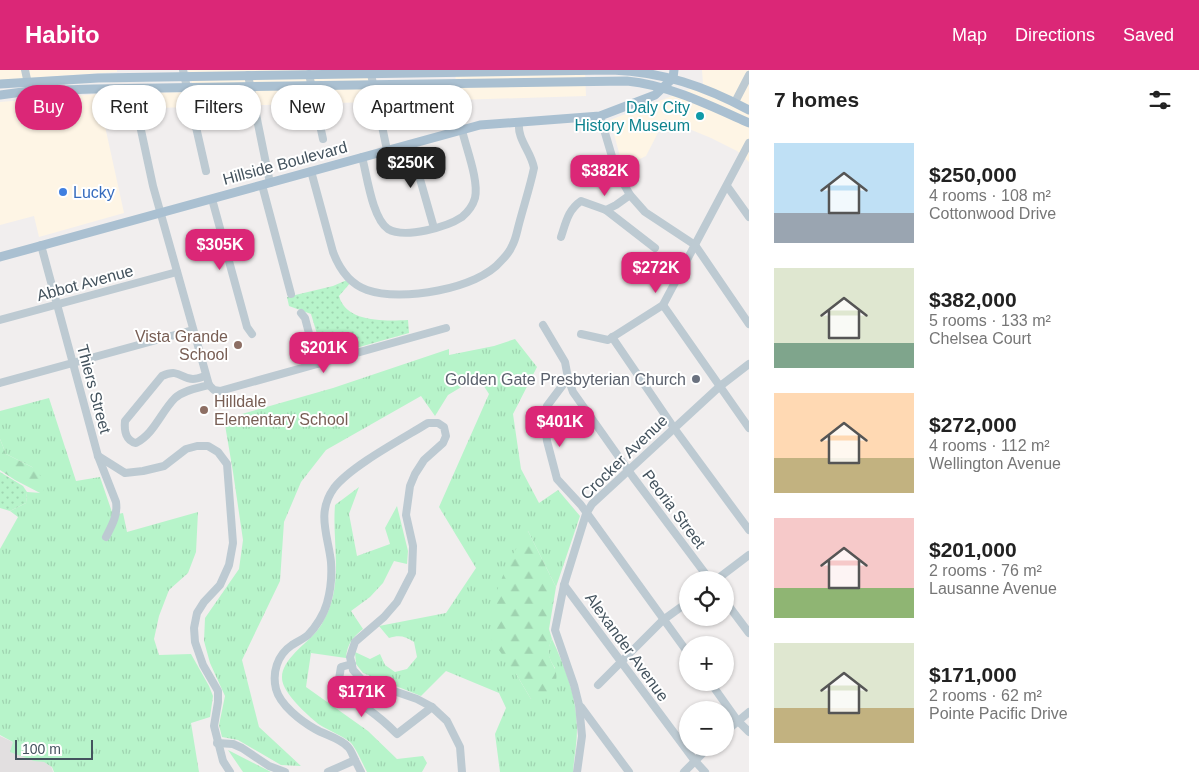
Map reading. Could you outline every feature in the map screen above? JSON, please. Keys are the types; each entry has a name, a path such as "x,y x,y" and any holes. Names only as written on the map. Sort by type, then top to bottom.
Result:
{"main road":[{"path":"42,85 89,78 184,73 248,75 343,72 371,74 634,71 669,73 749,110"},
{"name":"Hillside Boulevard","path":"472,127 480,125 600,116 650,98 664,88 669,73"},
{"path":"312,85 640,82 664,88 748,123"},
{"path":"0,84 15,86"},
{"path":"0,95 15,91"},
{"path":"730,114 735,102"},
{"name":"Hillside Boulevard","path":"0,257 462,130"}],"street":[{"path":"25,70 29,85"},
{"path":"507,71 508,82"},
{"path":"343,72 346,84"},
{"path":"309,74 312,85"},
{"path":"371,74 387,150"},
{"path":"248,75 250,85"},
{"path":"735,102 749,75"},
{"path":"600,116 616,170 630,195 645,212 695,244 749,324"},
{"path":"311,171 337,263 354,282 366,290 388,295 417,295 482,276 495,268 512,246 534,168 532,160 521,140 518,130 519,122"},
{"path":"141,130 160,213 192,330 205,376 209,386 214,390 220,391 446,328"},
{"path":"197,130 206,171"},
{"path":"257,130 266,184 291,294"},
{"path":"322,130 324,139"},
{"path":"362,157 378,215 388,228 400,232 414,233 434,228 453,222 463,216 470,208 475,197 476,184 462,130"},
{"path":"581,334 608,340 663,305 749,143"},
{"path":"410,144 434,228"},
{"path":"727,186 749,217"},
{"path":"606,210 630,195"},
{"path":"212,198 247,327 252,334"},
{"path":"561,237 568,214 573,206 581,201 606,210 655,248"},
{"name":"Thiers Street","path":"42,245 72,364 98,456 116,502 115,519 106,537"},
{"name":"Abbot Avenue","path":"0,320 177,272"},
{"path":"663,305 749,428"},
{"path":"301,313 305,318 317,364"},
{"name":"Peoria Street","path":"543,325 565,362 573,392 703,571"},
{"path":"0,384 192,330"},
{"path":"612,338 674,428 749,530"},
{"name":"Crocker Avenue","path":"577,772 582,736 580,705 555,634 555,626 564,585 586,514 592,504 628,470 719,387 749,364"},
{"path":"205,376 192,379 177,373 169,373 162,376 125,421 124,429 127,437 136,443 144,439 175,398 183,393 209,386"},
{"path":"568,378 547,406 544,415 547,440 557,479 586,514 679,640"},
{"path":"361,772 349,748 300,719 281,700 276,690 274,672 278,660 289,647 307,636 327,605 332,582 331,561 323,523 326,505 334,488 367,461 428,423 438,423 444,427 446,436 443,443 424,460 410,486 406,515 413,546 412,573 397,602 384,618 355,642 350,657 353,670 362,680 417,699 432,707 447,721 460,748 462,772"},
{"path":"98,456 125,473 143,472 164,466 186,449 208,446 218,452 227,464 233,544 229,565 220,585 204,602 198,613 194,628 195,642 203,665 218,691 214,726 223,761 230,772"},
{"path":"728,571 749,555"},
{"name":"Alexander Avenue","path":"564,585 694,761 705,772"},
{"path":"598,685 664,620 679,609"},
{"path":"734,613 749,634"},
{"path":"352,664 341,667 337,691 362,704 383,720 397,734 432,707"},
{"path":"717,691 749,732"},
{"path":"580,705 629,772"},
{"path":"734,724 749,712"},
{"path":"217,743 233,744 269,766 285,772"},
{"path":"684,772 699,756"},
{"path":"328,772 355,760"}],"shaded area":[{"path":"0,70 117,70 117,72 0,80"},
{"path":"188,70 368,70 370,85 353,85 353,103 343,103 343,85 271,85 271,105 261,105 261,85 193,85"},
{"path":"455,70 585,70 586,96 472,100 472,85 456,85"},
{"path":"702,70 749,70 749,162 737,151 665,119 646,156 623,167 610,120 703,84"},
{"path":"176,92 176,107 166,108 166,93"},
{"path":"92,94 92,130 106,130 124,213 39,237 34,216 0,225 0,102 15,101 15,130 82,130 82,95"},
{"path":"0,736 49,759 53,772 0,772"}],"green space":[{"path":"347,280 351,282 339,296 343,305 350,311 358,316 378,320 408,320 409,333 324,357 311,314 289,306 287,297 333,286"},
{"path":"515,339 537,367 513,414 521,469 539,503 558,490 580,516 556,587 528,531 516,674 531,699 555,668 549,654 552,639 566,671 575,705 577,734 573,772 500,772 495,734 506,708 499,693 446,671 421,696 363,673 356,664 355,652 370,659 380,654 385,665 395,672 407,669 417,657 414,642 402,637 389,638 379,626 446,613 476,568 439,507 489,394 478,377 448,395 435,416 421,396 326,450 301,482 284,522 280,581 242,660 259,727 301,766 281,765 238,740 222,737 219,725 225,696 210,663 204,641 205,618 239,569 243,540 224,419 333,388 449,349 449,355 494,346"},
{"path":"49,398 76,481 100,477 113,515 123,513 127,532 198,512 196,552 188,573 169,590 159,616 154,639 159,655 191,654 213,696 210,717 191,723 199,772 54,772 52,767 44,762 34,761 10,752 13,742 0,735 0,549 18,517 10,511 26,503 27,492 42,493 32,467 6,454 0,439 0,411"},
{"path":"0,439 6,454 32,467 46,482 42,494 0,470"},
{"path":"0,472 23,486 27,492 26,503 10,511 0,508"},
{"path":"359,487 349,514 357,556 390,544 385,528 397,506 408,551 407,564 394,561 383,583 370,597 351,611 363,629 351,641 346,658 311,653 306,687 368,731 397,759 423,756 427,763 422,772 367,772 353,745 343,737 320,725 305,712 287,691 282,678 287,663 317,631 327,614 332,601 336,574 335,505"},
{"path":"528,531 556,587 549,629 552,639 549,653 556,672 555,684 546,697 531,699 491,639 493,601 509,560"},
{"path":"228,750 271,772 243,772"}],"place":[{"name":"Daly City History Museum","path":"700,116"},
{"name":"Lucky","path":"63,192"},
{"name":"Vista Grande School","path":"238,345"},
{"name":"Golden Gate Presbyterian Church","path":"696,379"},
{"name":"Hilldale Elementary School","path":"204,410"}]}
